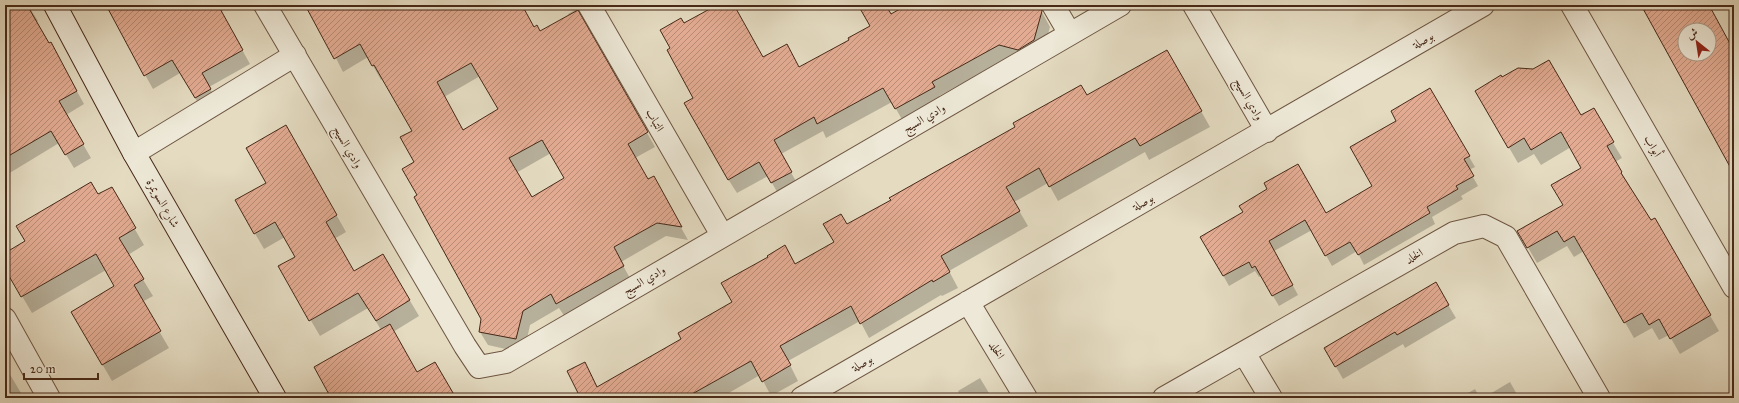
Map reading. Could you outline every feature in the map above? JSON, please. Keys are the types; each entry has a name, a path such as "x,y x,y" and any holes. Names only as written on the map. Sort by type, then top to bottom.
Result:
{"street":[{"name":"شارع السويمرة","path":"55,5 134,153 275,398"},
{"name":"وادي السيج","path":"265,5 461,339 479,367 506,362 722,234 1120,5"},
{"name":"التباب","path":"589,5 722,234"},
{"path":"1053,5 1070,34"},
{"name":"وادي السيج","path":"1194,5 1267,131"},
{"name":"بوصلة","path":"802,398 1483,5"},
{"name":"أبواب","path":"1572,5 1734,287"},
{"path":"134,153 295,55"},
{"name":"الخلد","path":"1164,398 1454,233 1484,226 1506,237 1599,398"},
{"name":"الخلد","path":"968,302 1026,398"},
{"path":"5,319 49,398"},
{"path":"1244,353 1271,398"}],"building":[{"path":"5,5 27,5 49,43 51,42 77,91 59,101 84,144 65,155 51,131 5,158"},
{"path":"106,5 218,5 243,50 202,73 211,89 195,98 172,60 144,76"},
{"path":"305,5 522,5 534,27 537,25 540,31 578,10 648,132 628,144 648,179 654,176 682,227 657,223 614,247 624,266 556,304 551,294 523,311 516,339 479,332 481,319 414,197 417,195 402,169 414,162 400,137 412,131 374,65 372,66 360,44 334,59","holes":["471,63 498,109 463,130 437,82","542,140 564,178 532,197 509,158"]},
{"path":"717,5 734,5 763,57 787,44 799,67 849,40 848,38 870,26 858,5 886,5 891,14 907,5 1041,5 1042,11 1034,40 1018,50 999,45 932,82 935,87 895,109 883,88 817,124 814,117 774,140 792,172 771,183 759,162 728,180 684,103 693,98 667,50 670,48 660,30 681,18 684,23"},
{"path":"1641,5 1709,5 1734,51 1734,174"},
{"path":"1167,50 1202,111 1140,146 1135,138 1049,187 1039,168 1006,187 1020,211 941,256 950,272 933,282 932,280 860,324 851,306 780,346 791,365 762,382 751,361 685,398 578,398 580,397 567,371 585,362 597,387 681,339 678,333 732,302 721,283 768,257 767,256 785,245 795,264 834,242 823,224 841,214 847,224 891,200 889,198 1015,127 1013,123 1081,85 1087,95"},
{"path":"1549,60 1581,115 1594,108 1614,142 1607,146 1622,172 1621,173 1651,220 1655,218 1711,315 1670,339 1659,319 1649,325 1642,313 1624,323 1574,236 1564,242 1557,231 1527,248 1517,231 1563,205 1551,185 1581,168 1561,132 1531,150 1524,138 1508,148 1475,91 1501,75 1502,77 1518,68 1533,69"},
{"path":"1430,88 1470,156 1464,159 1474,176 1456,186 1458,189 1427,207 1430,213 1358,255 1350,242 1325,256 1305,220 1269,241 1293,285 1272,296 1255,266 1252,268 1249,262 1223,276 1200,237 1243,212 1239,206 1267,189 1264,183 1298,164 1326,213 1372,186 1350,147 1396,121 1391,111"},
{"path":"286,125 337,215 326,222 354,271 383,254 410,300 376,321 358,293 309,321 278,266 295,257 275,222 254,234 235,200 266,183 246,148"},
{"path":"91,182 98,194 112,187 136,228 119,238 144,279 134,285 161,331 102,365 71,312 114,286 96,254 21,297 5,269 5,253 25,241 16,226"},
{"path":"1436,282 1449,305 1397,335 1395,332 1335,367 1324,348"},
{"path":"390,324 417,372 435,362 456,398 331,398 314,367"}]}
